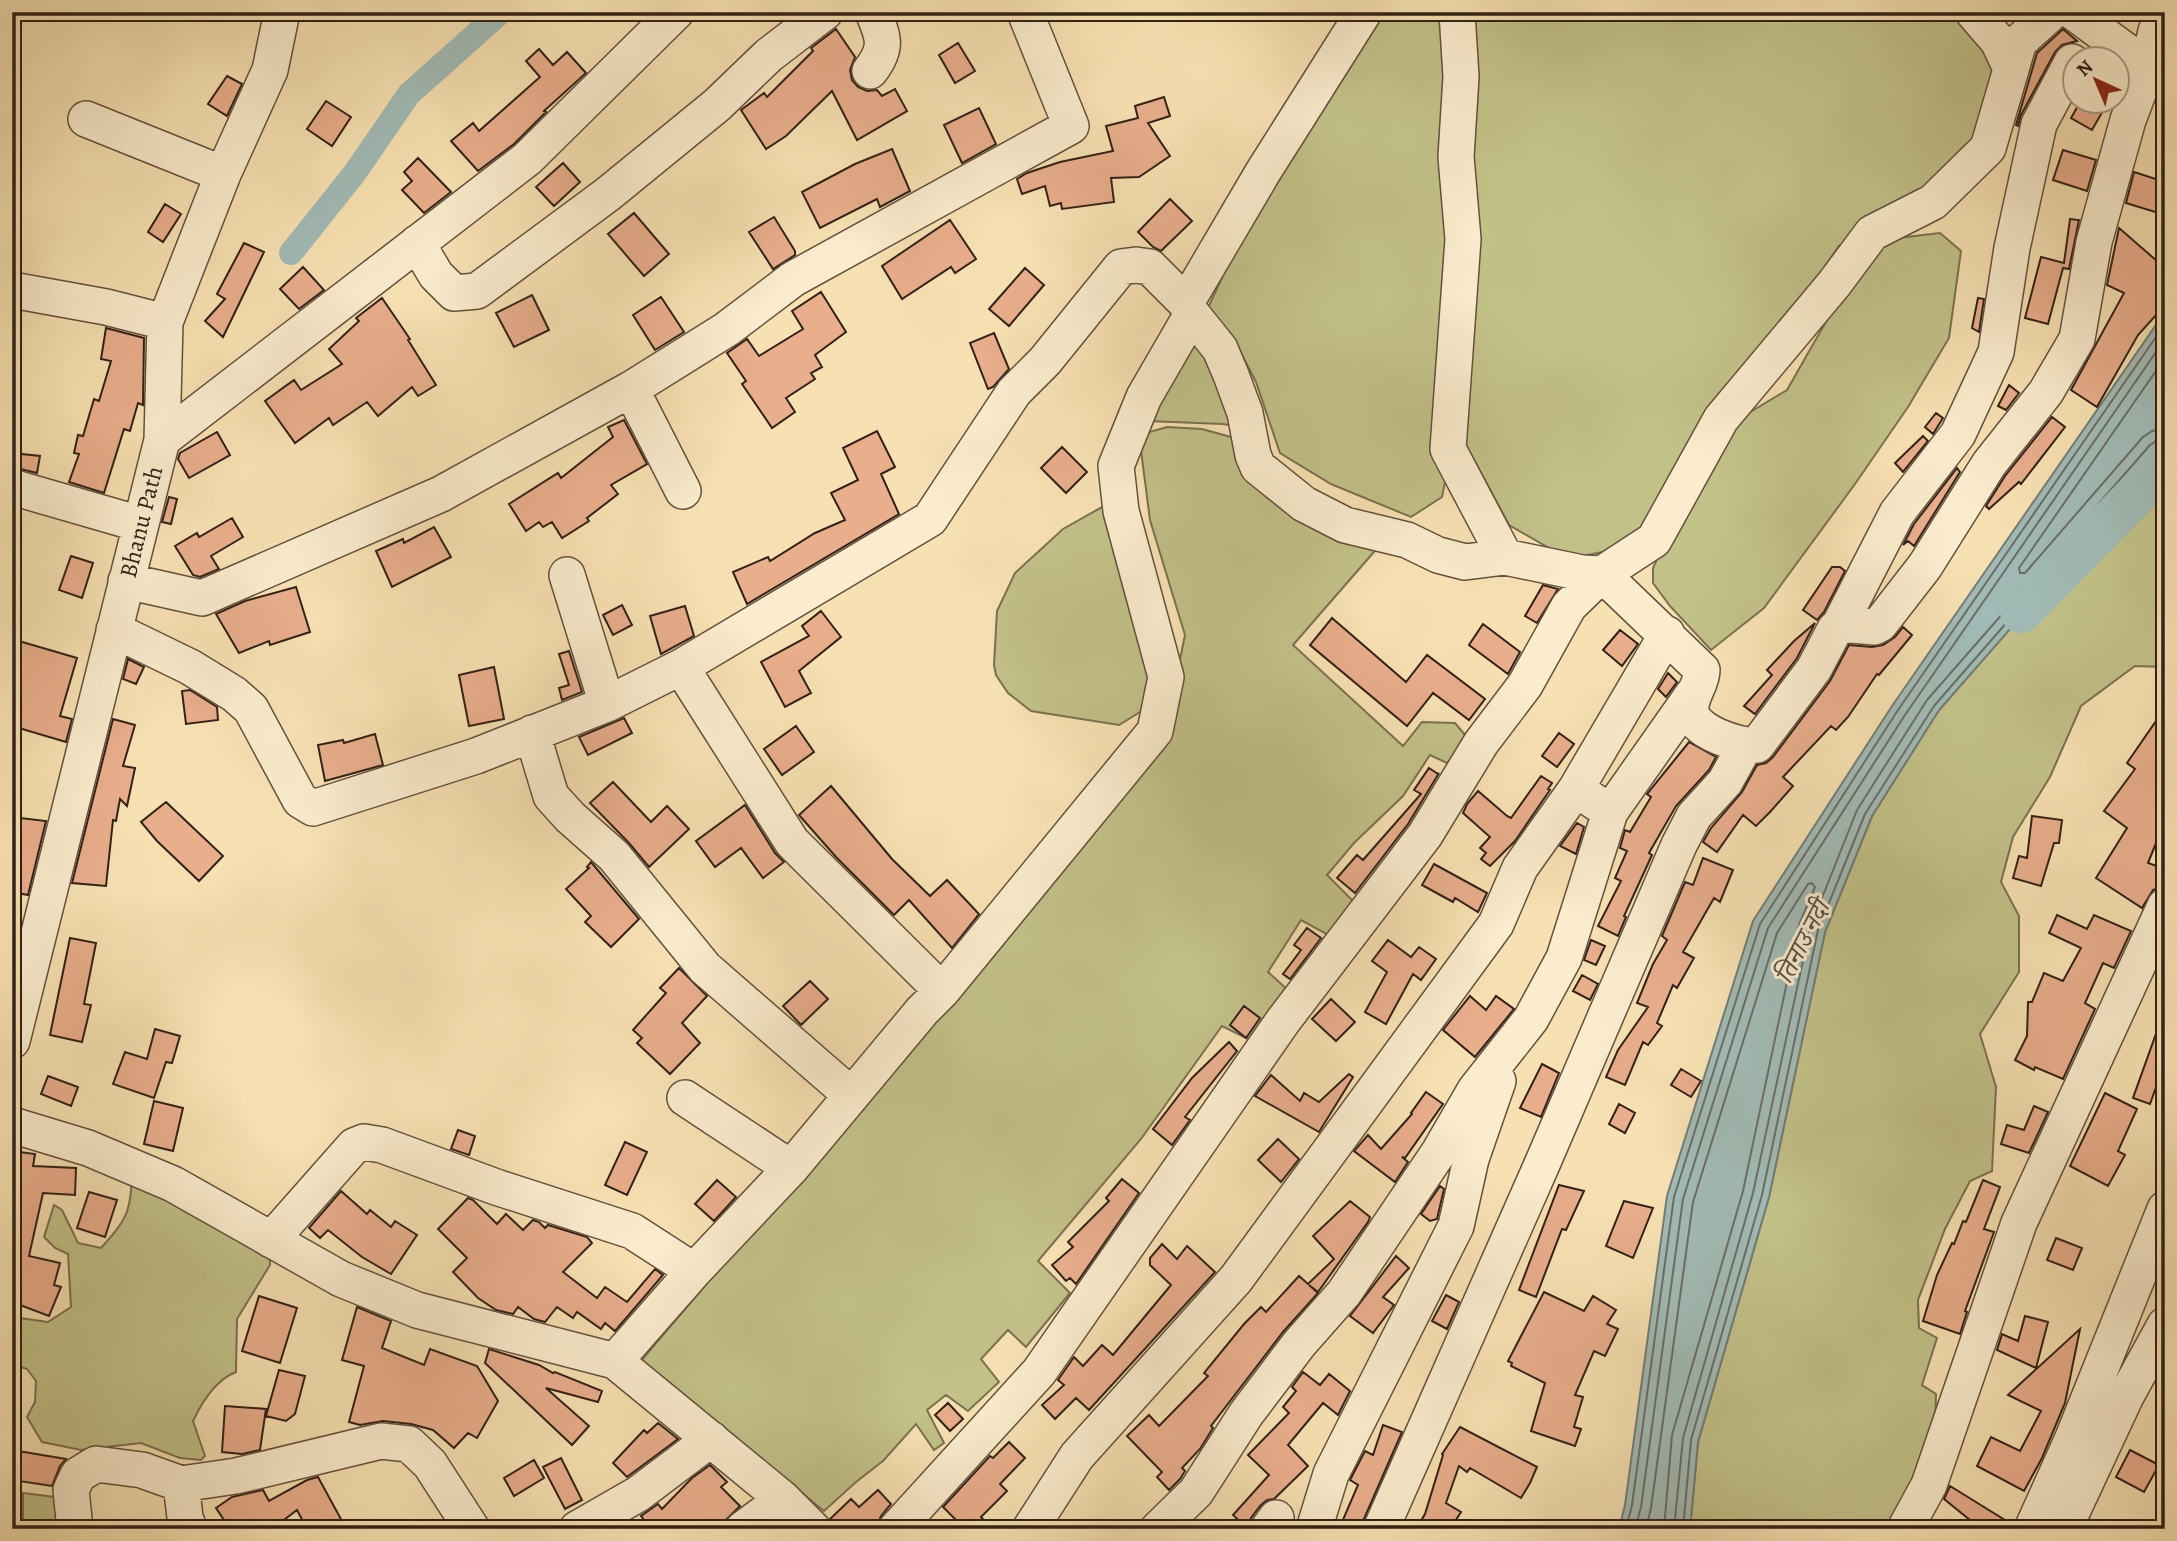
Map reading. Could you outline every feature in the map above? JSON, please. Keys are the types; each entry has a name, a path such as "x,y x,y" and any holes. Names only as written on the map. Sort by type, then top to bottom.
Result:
{"street":[{"name":"Bhanu Path","path":"12,1041 162,440 165,322 223,174 270,70 282,12"},
{"path":"162,440 527,159 676,12"},
{"path":"417,243 436,275 454,293 477,291 608,194 718,105 769,55 825,12"},
{"path":"870,71 881,56 883,36 873,12"},
{"path":"126,581 202,598 441,494 631,389 727,329 793,279 1070,126 1026,12"},
{"path":"614,1362 791,1168 942,991 1155,731 1166,677 1121,511 1116,466 1144,397 1189,309 1264,172 1364,12"},
{"path":"1458,12 1461,77 1456,157 1463,239 1448,449 1505,557"},
{"path":"1973,12 1998,41 2011,69"},
{"path":"895,1529 1039,1372 1283,1021 1425,835 1481,743 1525,685 1569,606 1602,574 1654,540 1721,419 1834,284 1871,233 1933,202 1988,148 2019,42 2052,12"},
{"path":"2073,12 2148,67"},
{"path":"1840,624 1874,627 1880,624 1926,566 1990,464 2046,392 2077,339 2094,242 2128,120 2148,67 2156,31 2165,21"},
{"path":"1693,694 1691,712 1699,726 1745,746 1757,745 1814,669 1898,513 1958,434 1996,352 2012,248 2039,124 2062,81"},
{"path":"86,119 223,174"},
{"path":"114,630 190,667 234,694 251,709 300,800 313,808 476,756 607,704 681,667 930,519 1014,392 1045,361 1121,267 1136,265 1150,267 1189,309 1220,349 1245,413 1258,467 1304,504 1345,524 1407,540 1438,555 1465,562 1505,557 1582,573 1602,574 1703,670 1702,680 1610,812 1564,958 1531,1018 1475,1090 1439,1152 1343,1293 1246,1414 1196,1492 1158,1529"},
{"path":"12,290 106,307 165,322"},
{"path":"631,389 683,491"},
{"path":"12,487 141,524"},
{"path":"567,575 607,704"},
{"path":"1030,1529 1077,1457 1236,1279 1496,925 1520,868 1576,789 1667,634"},
{"path":"681,667 792,842 942,991"},
{"path":"532,733 551,796 570,817 614,856 705,968 851,1095"},
{"path":"1381,1529 1679,845 1694,816 1725,782 1745,746"},
{"path":"1576,789 1610,812"},
{"path":"1905,1529 1929,1485 2019,1223 2165,906"},
{"path":"1314,1529 1331,1474 1456,1226 1471,1160 1510,1045"},
{"path":"685,1098 791,1168"},
{"path":"12,1125 88,1148 173,1184 341,1279 417,1310 614,1362 711,1438 783,1499 813,1529"},
{"path":"271,1240 355,1146 364,1142 382,1145 496,1187 632,1231 694,1272"},
{"path":"2032,1529 2072,1440 2165,1209"},
{"path":"2064,1529 2126,1396 2165,1325"},
{"path":"578,1529 638,1494 711,1438"},
{"path":"75,1529 71,1490 78,1475 96,1464 142,1471 181,1484 236,1476 381,1441 409,1444 430,1464 472,1529"},
{"path":"181,1484 189,1529"},
{"path":"743,1529 783,1499"}],"shaded area":[{"path":"1377,12 1442,12 1455,435 1442,497 1411,517 1331,484 1280,453 1256,382 1231,334 1208,308 1261,193"},
{"path":"1469,12 1966,12 1998,59 1978,145 1947,176 1839,246 1632,546 1568,559 1509,525 1465,443"},
{"path":"1940,233 1961,251 1949,338 1908,407 1764,608 1711,650 1670,606 1653,583 1653,568 1686,496 1737,420 1787,390 1872,241"},
{"path":"1202,315 1255,430 1223,424 1148,421"},
{"path":"1167,427 1202,429 1249,442 1300,489 1393,530 1293,645 1403,746 1422,722 1455,723 1471,742 1447,763 1430,755 1403,796 1354,843 1327,875 1355,903 1332,937 1301,920 1268,972 1289,991 1258,1044 1222,1026 1141,1139 1038,1261 1070,1293 1026,1347 1008,1330 981,1359 999,1382 968,1411 946,1395 927,1410 944,1443 934,1450 916,1424 883,1461 824,1511 640,1362 851,1114 1164,737 1185,635 1150,520 1139,435"},
{"path":"2165,452 2165,667 2135,666 2081,706 2050,777 2013,837 2001,882 2019,916 2019,972 1980,1034 1996,1087 1992,1171 1970,1181 1945,1229 1918,1300 1919,1328 1937,1338 1922,1385 1936,1394 1934,1457 1897,1529 1690,1529 1698,1442 1769,1197 1825,932 1872,816 1939,710"},
{"path":"1111,502 1162,625 1145,709 1119,725 1031,711 1008,693 996,675 994,665 997,611 1015,573 1063,529"},
{"path":"132,1174 247,1231 270,1260 270,1265 237,1319 236,1372 216,1386 193,1421 205,1456 201,1460 180,1458 141,1443 81,1450 42,1442 27,1417 35,1402 36,1381 27,1369 12,1364 12,1317 48,1322 71,1307 68,1254 55,1248 44,1237 54,1205 62,1210 78,1243 101,1248 126,1215"},
{"path":"23,1493 62,1498 65,1529 23,1529"}],"water":[{"path":"2165,312 2165,452 1939,710 1872,816 1825,932 1769,1197 1698,1442 1690,1529 1619,1529 1625,1505 1667,1196 1753,921 1892,706"}],"building":[{"path":"836,29 855,57 850,70 852,80 858,87 867,91 877,90 882,96 895,89 907,111 857,140 832,91 786,136 766,149 741,110 764,93 767,97 813,51 811,48"},
{"path":"2063,29 2077,41 2062,45 2055,52 2021,115 2018,126 2016,125 2037,53"},
{"path":"958,43 975,71 955,83 939,55"},
{"path":"539,49 553,65 567,52 586,73 544,111 546,112 514,144 478,171 451,141 473,123 479,131 540,77 526,61"},
{"path":"227,76 242,84 227,116 208,104"},
{"path":"1164,97 1170,116 1148,123 1170,156 1139,177 1111,178 1114,202 1062,209 1061,203 1050,206 1045,186 1022,194 1017,179 1027,173 1060,162 1113,151 1106,126 1138,118 1135,106"},
{"path":"326,101 351,117 332,146 307,129"},
{"path":"979,108 996,144 962,163 944,125"},
{"path":"2072,116 2100,116 2092,130 2071,118"},
{"path":"892,149 910,191 880,207 877,199 820,228 802,192 855,164"},
{"path":"2063,150 2096,160 2087,191 2053,180"},
{"path":"418,158 451,192 424,213 402,190 412,181 404,172"},
{"path":"563,163 580,182 554,206 536,187"},
{"path":"2134,172 2165,182 2165,215 2126,203"},
{"path":"1170,199 1192,221 1161,251 1138,232"},
{"path":"165,204 181,214 163,242 148,232"},
{"path":"634,213 669,254 644,276 608,234"},
{"path":"774,217 795,255 773,269 749,232"},
{"path":"2070,219 2079,220 2069,269 2063,268 2048,324 2025,318 2041,257 2064,263"},
{"path":"950,220 976,259 955,273 951,267 902,299 882,266"},
{"path":"2119,228 2165,268 2165,305 2138,335 2097,407 2071,390 2124,293 2107,285"},
{"path":"244,243 264,252 223,337 205,321 225,299 217,294"},
{"path":"303,267 324,290 299,309 280,289"},
{"path":"1025,268 1044,285 1009,326 989,309"},
{"path":"821,292 846,332 815,355 822,367 811,373 815,379 786,398 795,412 772,428 742,384 746,381 727,353 747,339 759,356 803,329 792,311"},
{"path":"532,295 549,330 514,347 496,313"},
{"path":"661,297 684,332 655,350 633,315"},
{"path":"382,298 410,339 408,340 436,385 418,396 412,387 378,416 367,402 333,425 329,418 295,443 265,401 294,380 301,390 342,364 329,349 359,321 356,318"},
{"path":"1978,298 1984,299 1979,332 1972,328"},
{"path":"106,328 144,338 143,405 138,403 130,431 124,429 104,493 69,482 79,454 74,453 78,435 83,436 94,399 99,401 111,361 101,359"},
{"path":"994,333 1009,369 988,389 970,343"},
{"path":"2009,385 2019,393 2006,410 1998,406"},
{"path":"1936,413 1943,418 1933,434 1925,427"},
{"path":"2052,417 2065,427 2021,484 2019,482 1989,509 1986,506 2005,476"},
{"path":"624,420 647,464 611,485 618,494 587,518 589,521 562,538 552,522 543,527 539,522 526,531 509,504 558,473 561,478 613,437 608,427"},
{"path":"877,431 895,467 881,474 899,514 747,604 733,572 768,557 770,561 815,533 845,520 831,493 858,480 843,448"},
{"path":"217,432 230,455 189,478 178,459 180,453"},
{"path":"1923,436 1928,441 1903,472 1895,463"},
{"path":"1062,447 1087,472 1066,493 1041,468"},
{"path":"12,453 40,456 37,473 12,467"},
{"path":"1957,468 1960,472 1914,546 1908,541 1903,545 1914,524"},
{"path":"169,497 177,499 171,524 162,522"},
{"path":"232,518 243,537 211,556 219,569 200,577 193,575 175,546 197,533 199,537"},
{"path":"434,527 451,557 392,587 376,551 403,539 404,543"},
{"path":"71,556 93,563 82,598 59,590"},
{"path":"1832,567 1840,567 1845,571 1824,612 1817,620 1803,610"},
{"path":"1543,585 1558,589 1537,623 1525,616"},
{"path":"296,587 310,632 270,645 269,641 239,653 216,614 245,601"},
{"path":"622,605 632,625 613,635 603,615"},
{"path":"685,606 694,636 661,654 650,616"},
{"path":"821,611 841,637 799,671 811,693 785,707 761,662 809,636 802,626"},
{"path":"1332,618 1406,682 1427,655 1485,699 1469,720 1433,693 1407,726 1310,645"},
{"path":"1815,623 1797,658 1755,714 1744,706 1772,675 1767,670"},
{"path":"1483,624 1520,652 1508,674 1469,645"},
{"path":"1903,627 1912,635 1879,675 1877,674 1848,717 1836,730 1831,726 1783,777 1793,786 1770,812 1756,826 1743,815 1717,852 1703,842 1711,828 1742,792 1757,765 1766,763 1773,757 1830,681 1849,645 1883,645"},
{"path":"1620,630 1638,644 1622,666 1603,650"},
{"path":"12,639 77,658 60,716 72,719 66,742 12,726"},
{"path":"569,651 582,692 562,700 559,688 569,685 559,654"},
{"path":"128,659 144,667 136,684 123,679"},
{"path":"494,667 504,719 469,726 459,675"},
{"path":"1668,673 1677,682 1666,697 1658,689"},
{"path":"190,690 217,707 218,720 186,724 182,691"},
{"path":"2165,708 2165,821 2148,863 2165,869 2165,885 2153,890 2142,908 2096,878 2127,828 2104,811 2135,769 2127,763"},
{"path":"624,718 632,733 588,755 579,737"},
{"path":"113,719 135,725 123,766 135,768 127,806 120,799 116,821 113,820 106,886 72,883"},
{"path":"796,726 814,752 782,775 764,749"},
{"path":"1559,733 1574,744 1557,767 1542,756"},
{"path":"375,734 383,765 325,781 318,745 343,740 344,743"},
{"path":"1689,742 1716,757 1709,770 1676,806 1649,853 1652,855 1624,916 1626,917 1618,936 1598,926 1621,881 1615,878 1627,851 1620,848 1625,830 1630,832 1651,797 1647,794"},
{"path":"1429,768 1439,773 1408,824 1355,893 1337,878 1357,855 1363,860 1421,794 1414,790"},
{"path":"1541,776 1552,783 1548,789 1550,790 1515,841 1490,866 1481,859 1486,853 1480,848 1490,837 1463,813 1467,804 1478,791 1511,818"},
{"path":"613,782 651,822 667,806 689,829 649,867 590,803"},
{"path":"831,786 892,859 930,896 947,880 979,914 952,948 909,900 894,915 836,857 799,815"},
{"path":"166,802 223,856 199,881 141,822"},
{"path":"745,805 775,853 784,862 763,878 741,848 715,867 696,841"},
{"path":"2032,816 2062,820 2059,843 2054,843 2041,886 2013,878 2019,856 2027,858"},
{"path":"12,817 46,821 28,895 12,892"},
{"path":"1577,823 1584,827 1576,854 1560,846"},
{"path":"1703,858 1733,870 1720,902 1714,898 1683,952 1694,958 1677,988 1673,985 1657,1023 1662,1026 1648,1045 1643,1042 1625,1085 1606,1077 1618,1050 1648,1007 1637,1003 1653,964 1667,940 1662,936 1685,882 1693,885"},
{"path":"591,862 639,919 611,947 585,922 591,916 566,889 589,868 587,867"},
{"path":"1434,864 1487,893 1478,912 1455,898 1453,902 1422,885"},
{"path":"2057,915 2087,929 2094,915 2131,931 2114,968 2103,963 2085,1003 2095,1009 2063,1079 2035,1067 2034,1070 2015,1060 2027,1036 2028,1002 2032,1002 2044,973 2063,981 2081,948 2049,933"},
{"path":"1307,928 1321,938 1290,979 1283,974 1301,950 1294,945"},
{"path":"70,938 96,943 84,1004 91,1005 82,1042 50,1035"},
{"path":"1388,940 1411,957 1419,947 1436,959 1421,980 1413,974 1386,1024 1365,1012 1387,972 1372,961"},
{"path":"1591,940 1605,946 1596,965 1584,960"},
{"path":"679,968 707,996 682,1023 700,1043 670,1074 637,1043 642,1038 633,1030 666,993 660,988"},
{"path":"1582,975 1598,984 1590,1000 1573,991"},
{"path":"810,981 828,999 801,1025 783,1006"},
{"path":"1470,996 1486,1010 1496,996 1514,1009 1475,1057 1443,1030"},
{"path":"1331,999 1355,1022 1336,1041 1312,1019"},
{"path":"1244,1006 1260,1018 1246,1038 1230,1025"},
{"path":"2162,1017 2165,1017 2165,1062 2150,1104 2133,1098"},
{"path":"155,1029 180,1036 172,1063 166,1062 154,1098 113,1084 125,1052 147,1059"},
{"path":"1229,1042 1237,1051 1185,1117 1190,1120 1172,1145 1153,1129 1192,1078"},
{"path":"1542,1064 1559,1073 1541,1117 1520,1108"},
{"path":"1681,1069 1701,1081 1691,1097 1671,1085"},
{"path":"1349,1074 1353,1077 1319,1132 1255,1096 1271,1075 1300,1101 1304,1093 1319,1102"},
{"path":"48,1076 78,1087 71,1106 41,1094"},
{"path":"1426,1092 1443,1104 1405,1158 1402,1157 1408,1162 1395,1182 1354,1151 1368,1135 1381,1149 1412,1114"},
{"path":"2105,1093 2137,1109 2118,1151 2125,1155 2108,1186 2070,1166"},
{"path":"154,1101 183,1108 173,1151 144,1144"},
{"path":"1619,1104 1635,1113 1625,1133 1609,1124"},
{"path":"2034,1106 2048,1112 2029,1153 2001,1144 2007,1125 2024,1130"},
{"path":"458,1130 475,1136 469,1155 451,1149"},
{"path":"1278,1139 1299,1159 1281,1182 1258,1160"},
{"path":"625,1142 647,1152 627,1195 605,1185"},
{"path":"12,1151 35,1154 33,1166 76,1168 75,1195 43,1193 29,1256 60,1263 54,1285 61,1287 49,1316 12,1302"},
{"path":"1122,1179 1139,1193 1076,1284 1070,1278 1066,1281 1052,1265 1073,1247 1068,1242 1109,1201 1106,1198"},
{"path":"717,1180 736,1197 714,1221 695,1204"},
{"path":"1983,1180 2000,1187 1984,1229 1994,1232 1965,1311 1967,1312 1960,1334 1923,1321 1937,1275 1963,1221 1966,1222"},
{"path":"1559,1185 1584,1191 1566,1230 1562,1229 1536,1297 1519,1290"},
{"path":"1440,1186 1444,1189 1437,1219 1430,1221 1421,1214"},
{"path":"341,1191 367,1214 370,1210 391,1227 395,1221 417,1235 391,1274 362,1257 328,1230 320,1238 309,1228"},
{"path":"89,1192 117,1200 105,1237 77,1228"},
{"path":"468,1198 497,1224 506,1214 523,1230 533,1220 545,1228 548,1225 587,1237 592,1243 563,1272 597,1298 605,1287 627,1302 655,1269 663,1275 615,1331 605,1323 601,1329 577,1312 573,1318 557,1307 545,1322 534,1319 518,1307 513,1314 496,1310 478,1298 453,1272 467,1258 438,1229"},
{"path":"1350,1201 1370,1217 1368,1222 1318,1292 1309,1285 1318,1293 1283,1332 1211,1426 1213,1428 1200,1449 1182,1468 1185,1471 1169,1490 1157,1477 1162,1472 1127,1436 1149,1415 1159,1426 1208,1376 1204,1373 1261,1307 1266,1312 1299,1276 1308,1284 1334,1259 1313,1236"},
{"path":"1624,1201 1653,1208 1633,1258 1606,1246"},
{"path":"2056,1238 2082,1248 2073,1270 2047,1260"},
{"path":"1162,1244 1177,1259 1187,1246 1215,1272 1089,1410 1076,1398 1055,1419 1042,1405 1064,1385 1058,1380 1074,1357 1083,1366 1102,1345 1113,1355 1171,1285 1150,1265 1150,1258"},
{"path":"1396,1256 1409,1268 1383,1297 1394,1305 1373,1333 1350,1316"},
{"path":"1544,1292 1584,1311 1593,1296 1616,1310 1607,1324 1618,1329 1605,1356 1594,1351 1575,1395 1583,1397 1574,1427 1581,1429 1575,1446 1531,1431 1545,1383 1511,1366 1512,1363 1508,1361"},
{"path":"1446,1295 1459,1302 1447,1329 1432,1321"},
{"path":"259,1296 297,1308 280,1363 242,1351"},
{"path":"357,1307 391,1321 382,1348 424,1365 430,1349 477,1366 498,1401 477,1438 468,1433 454,1448 433,1430 411,1424 383,1421 360,1425 349,1422 364,1366 342,1360"},
{"path":"2025,1316 2048,1322 2036,1368 1997,1350 2002,1334 2018,1341"},
{"path":"2080,1329 2065,1403 2042,1458 2024,1491 1977,1466 1991,1437 2020,1451 2041,1411 2008,1395"},
{"path":"489,1349 539,1365 602,1391 598,1402 546,1388 589,1426 572,1445 485,1363"},
{"path":"279,1370 305,1376 295,1414 286,1421 266,1416"},
{"path":"1303,1372 1320,1385 1329,1374 1350,1391 1338,1415 1323,1403 1288,1445 1308,1466 1274,1499 1267,1500 1260,1506 1251,1518 1248,1529 1233,1515 1269,1475 1248,1455 1289,1413 1283,1407 1296,1391 1292,1387"},
{"path":"948,1403 963,1419 950,1431 935,1415"},
{"path":"225,1406 266,1409 260,1450 242,1454 222,1452"},
{"path":"658,1423 678,1439 627,1477 613,1463 644,1430 647,1433"},
{"path":"1383,1425 1402,1432 1361,1529 1339,1529 1358,1485 1350,1480 1365,1451 1373,1455"},
{"path":"1460,1427 1537,1467 1521,1498 1470,1468 1467,1472 1459,1466 1446,1503 1461,1512 1450,1529 1416,1529 1425,1514 1442,1454"},
{"path":"1009,1442 1025,1458 1000,1484 1007,1491 981,1517 992,1529 965,1529 943,1507 990,1456 993,1458"},
{"path":"12,1450 66,1459 60,1466 52,1486 12,1480"},
{"path":"2130,1450 2159,1465 2144,1492 2116,1477"},
{"path":"561,1458 582,1500 565,1509 543,1467"},
{"path":"534,1460 544,1478 514,1496 504,1478"},
{"path":"710,1465 727,1482 721,1487 740,1506 725,1521 723,1529 642,1529 647,1524 641,1516 658,1504 662,1509 692,1478"},
{"path":"318,1477 342,1521 328,1529 307,1529 297,1510 272,1529 230,1529 216,1508 232,1497 263,1490 269,1501 307,1480"},
{"path":"1950,1486 2013,1525 2012,1529 1981,1529 1944,1499"},
{"path":"878,1490 891,1504 881,1516 876,1529 833,1529 830,1519 851,1499 859,1507"}],"waterway":[{"path":"291,253 354,174 409,94 501,12"},
{"name":"तिनाउ नदी","path":"2021,612 2165,465"}]}
